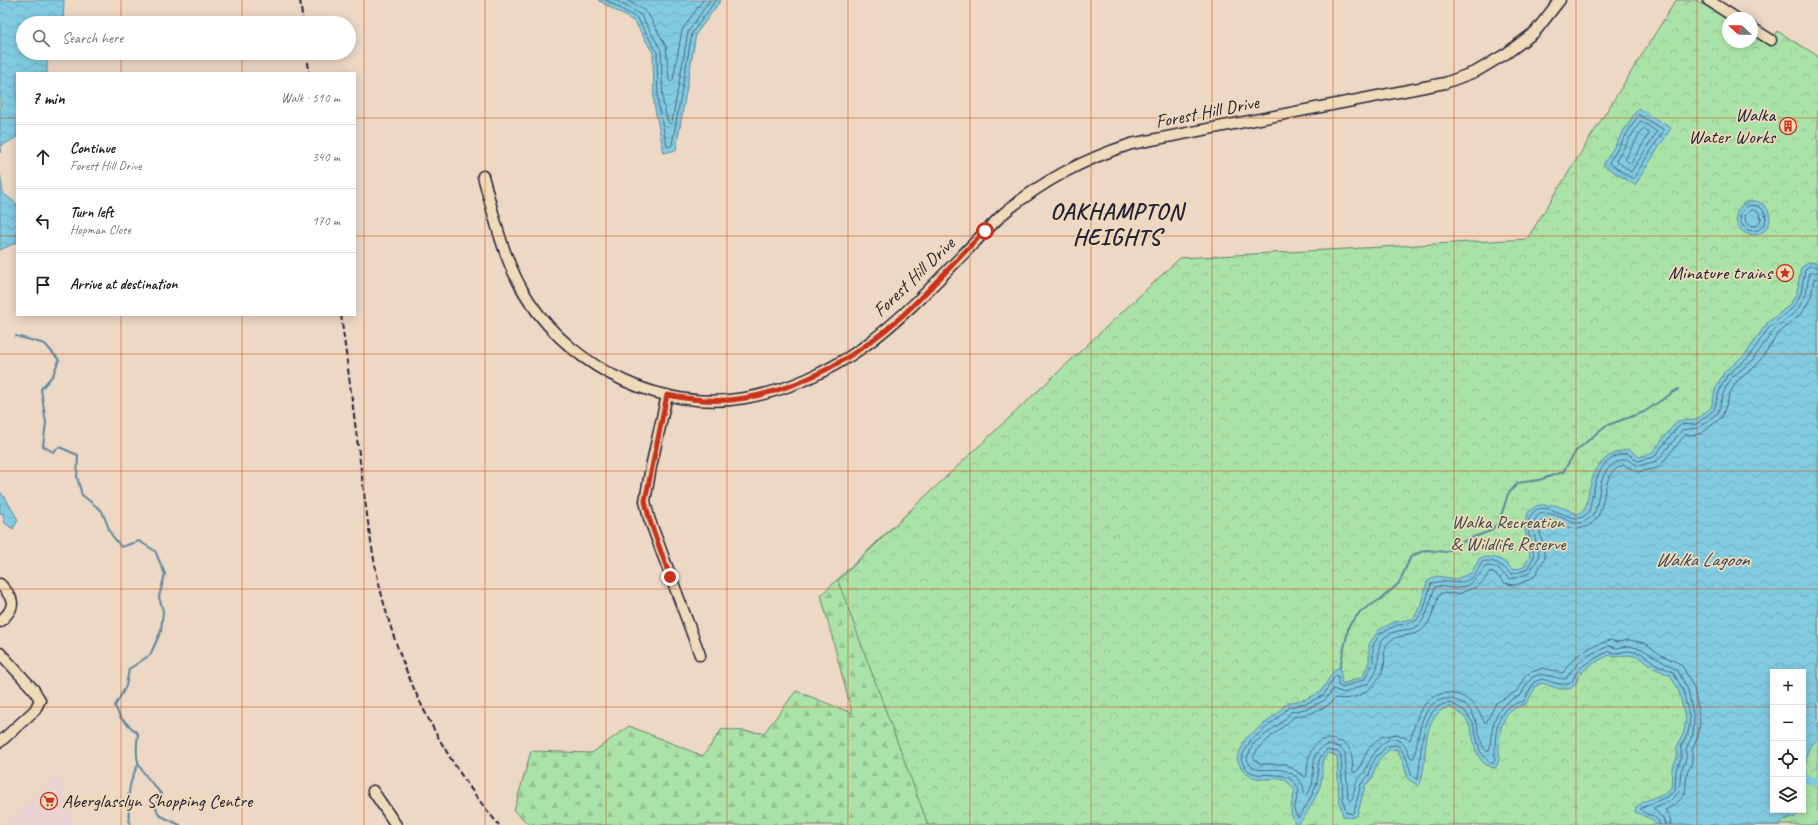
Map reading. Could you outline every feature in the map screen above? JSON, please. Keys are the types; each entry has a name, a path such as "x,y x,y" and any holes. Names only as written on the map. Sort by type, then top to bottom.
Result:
{"street":[{"name":"Forest Hill Drive","path":"483,176 501,240 515,276 529,301 547,325 572,349 592,364 636,386 667,395 709,401 745,398 774,391 816,375 862,348 902,316 985,231 1021,199 1061,173 1084,162 1131,144 1444,83 1477,71 1507,53 1535,32 1560,0"},
{"path":"1708,0 1727,12"},
{"path":"1758,32 1770,40"},
{"path":"667,395 645,501 649,518 700,655"},
{"path":"0,584 8,593 12,602 10,612 0,622"},
{"path":"0,653 34,690 40,700 35,710 0,742"},
{"path":"373,791 396,825"}],"shaded area":[{"name":"Aberglasslyn Shopping Centre","path":"59,776 73,825 3,825"}],"green space":[{"name":"Walka Recreation & Wildlife Reserve","path":"1676,0 1696,0 1722,15 1722,48 1758,48 1758,38 1769,44 1777,31 1818,56 1818,825 928,825 838,581 916,505 1180,258 1527,239"},
{"path":"916,505 1278,825 530,825 514,811 531,751 592,753 629,726 703,756 722,729 764,733 796,691 852,713 821,595"}],"water":[{"path":"0,0 64,0 63,16 16,16 16,60 48,60 47,72 16,72 16,138 1,146 0,153"},
{"path":"598,0 721,0 696,34 676,150 664,153 654,104 653,53 635,22"},
{"path":"1638,108 1671,128 1635,185 1603,165"},
{"path":"0,173 3,193 16,203 16,242 0,250"},
{"path":"1753,201 1759,202 1765,206 1769,212 1769,224 1765,230 1759,234 1753,235 1747,234 1741,230 1737,224 1736,218 1737,212 1741,206 1747,202"},
{"name":"Walka Lagoon","path":"1808,262 1818,263 1818,740 1808,750 1806,760 1806,669 1770,669 1770,813 1798,813 1795,817 1782,822 1781,825 1657,825 1651,819 1635,812 1636,807 1640,804 1663,794 1671,788 1672,769 1677,758 1677,747 1684,732 1686,720 1679,692 1671,676 1654,668 1639,657 1628,655 1614,657 1610,655 1594,663 1583,671 1572,688 1563,689 1542,683 1536,686 1526,704 1512,711 1507,715 1504,721 1500,735 1499,760 1495,768 1482,761 1476,750 1469,724 1463,716 1450,707 1440,712 1433,719 1429,729 1426,741 1422,777 1419,786 1408,779 1397,749 1389,750 1380,758 1375,768 1373,777 1365,786 1357,816 1351,818 1343,816 1339,800 1337,756 1328,753 1322,764 1322,777 1318,792 1308,811 1297,825 1291,813 1295,790 1290,784 1280,778 1262,779 1252,777 1245,772 1239,764 1237,758 1246,738 1277,714 1287,703 1306,699 1321,692 1334,670 1340,667 1342,684 1363,677 1369,662 1369,644 1379,630 1394,622 1413,619 1420,607 1427,582 1436,576 1456,579 1471,573 1480,558 1486,557 1498,559 1513,570 1524,567 1530,556 1524,524 1529,511 1538,505 1555,505 1578,514 1585,510 1596,470 1608,457 1617,452 1629,449 1639,457 1651,454 1677,421 1695,420 1711,408 1716,387 1725,371 1745,355 1767,323 1790,305 1797,292 1801,268"},
{"path":"0,492 6,499 18,520 13,529 5,523 3,514 0,513"}],"waterway":[{"path":"16,336 45,344 59,360 53,375 41,389 46,423 43,446 53,452 59,447 78,455 77,477 82,495 102,511 111,534 121,547 139,541 155,551 165,574 159,597 163,611 161,631 150,655 129,669 126,686 115,706 120,717 138,734 138,762 144,774 162,795 155,805 159,815 180,825"},
{"path":"1340,667 1349,625 1361,611 1381,599 1399,583 1411,556 1426,550 1446,552 1464,541 1490,531 1499,522 1508,494 1518,483 1539,480 1563,472 1576,451 1605,426 1644,412 1678,389"},
{"path":"130,825 128,809 129,794 134,772 138,765"},
{"path":"1806,779 1818,782"}],"railway":[{"path":"300,0 302,16"},
{"path":"308,60 309,72"},
{"path":"341,316 370,536 378,581 391,627 401,658 427,717 460,773 499,825"}],"place":[{"name":"Walka Water Works","path":"1788,126"},
{"name":"Minature trains","path":"1785,273"},
{"name":"Aberglasslyn Shopping Centre","path":"49,801"}],"district":[{"name":"OAKHAMPTON HEIGHTS","path":"1117,224"}],"route":[{"path":"670,577 649,518 645,501 667,395 709,401 745,398 774,391 816,375 862,348 902,316 985,231"}]}
